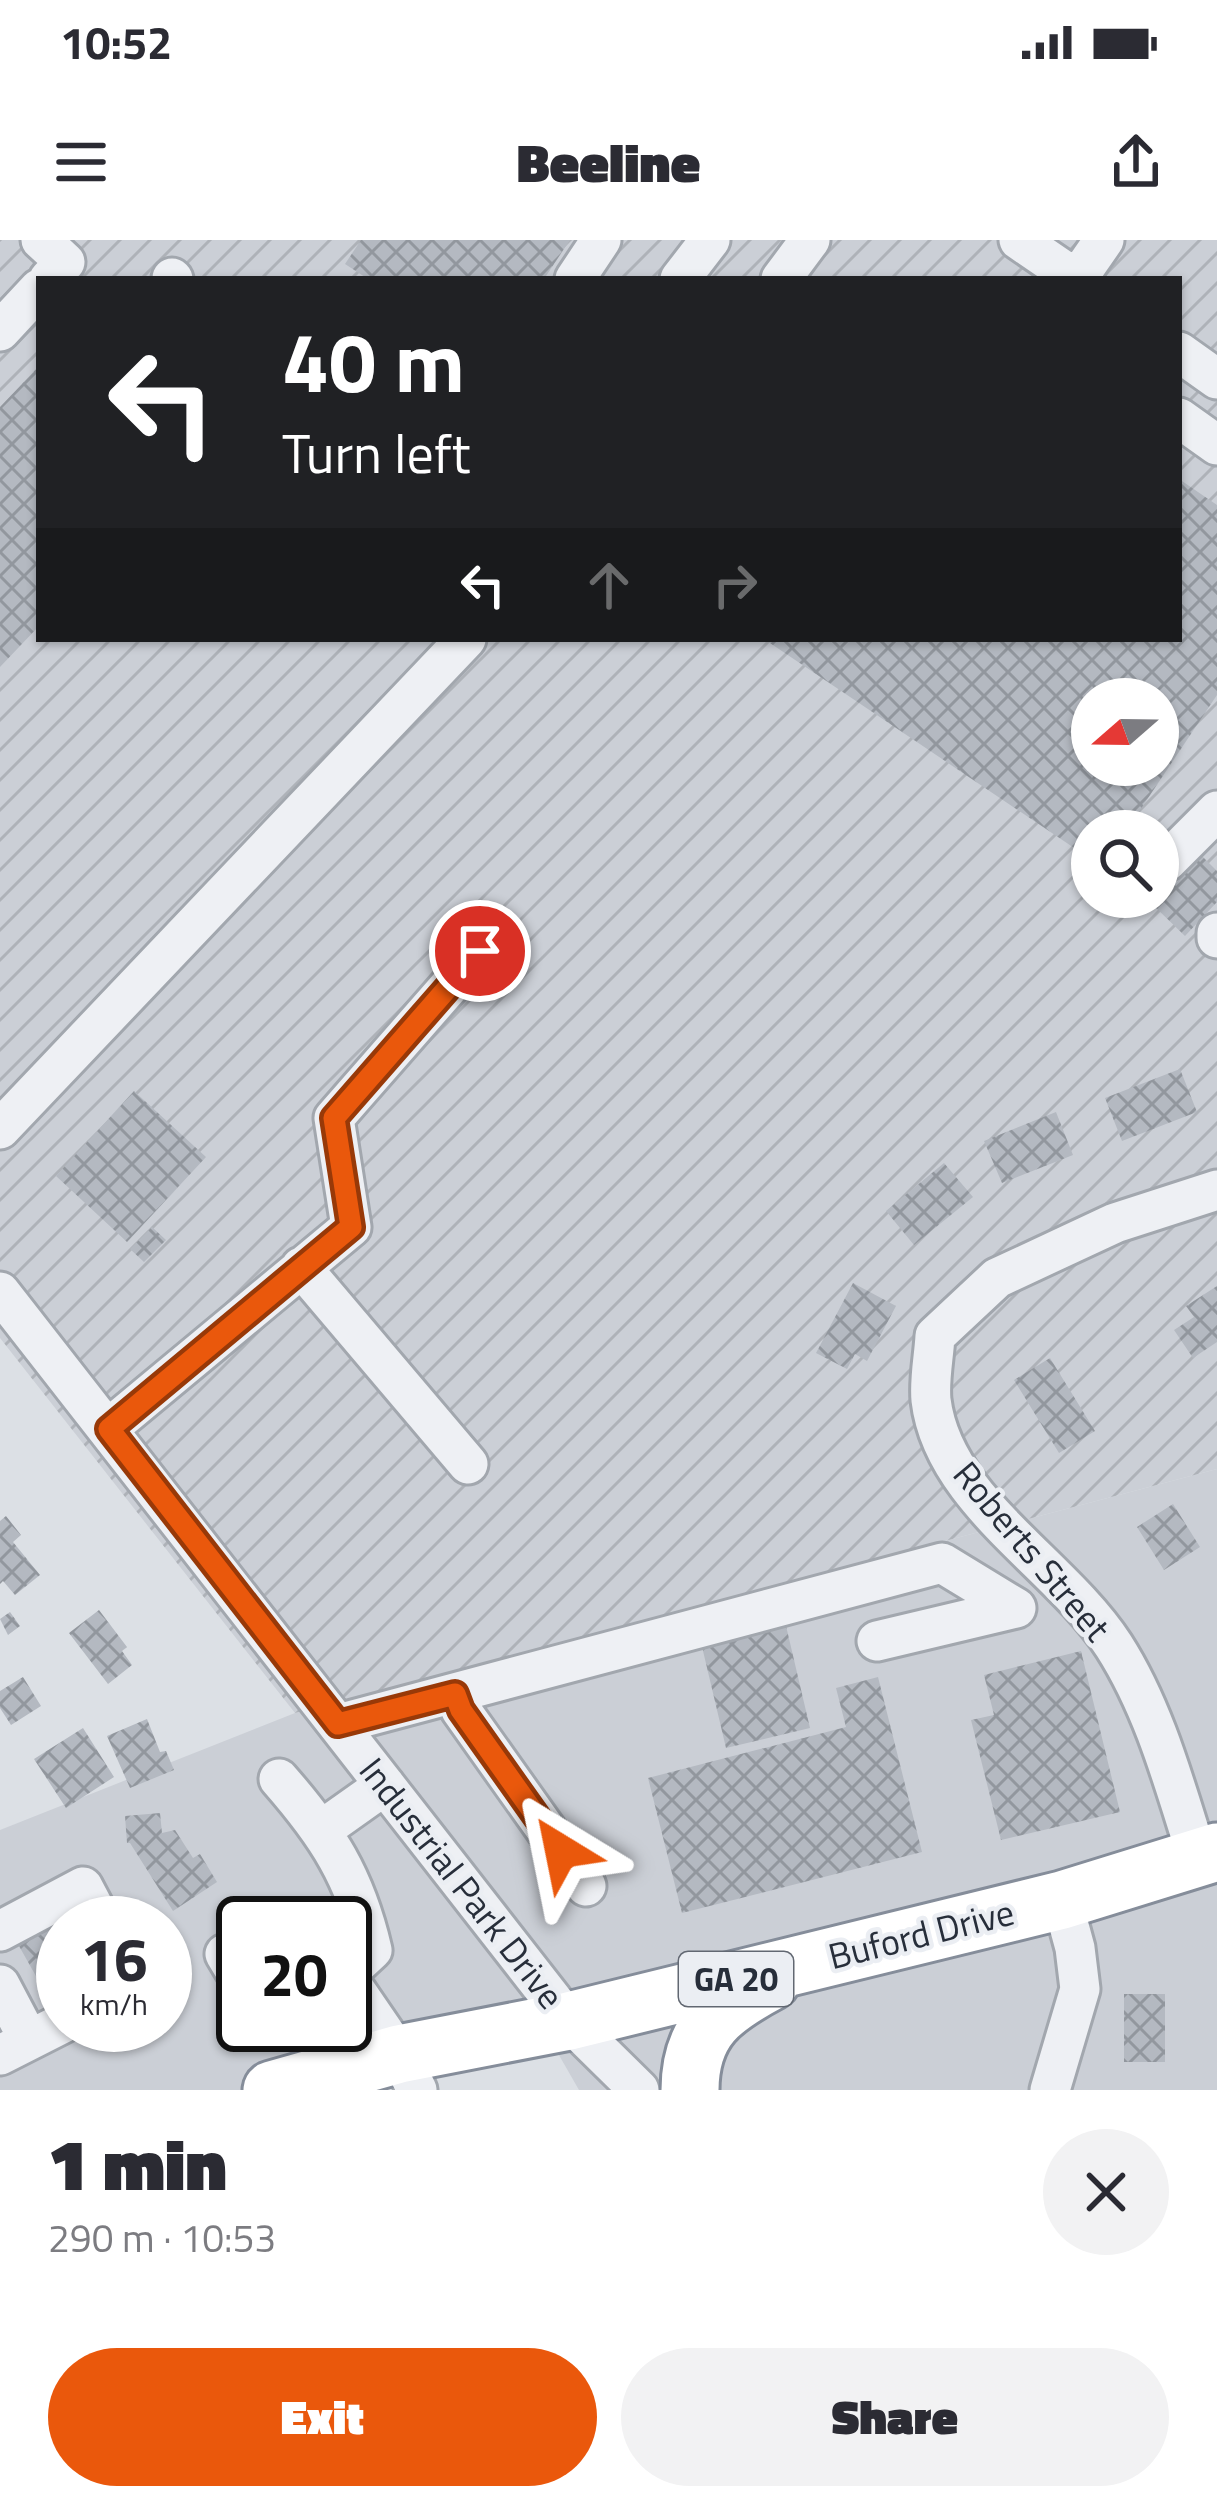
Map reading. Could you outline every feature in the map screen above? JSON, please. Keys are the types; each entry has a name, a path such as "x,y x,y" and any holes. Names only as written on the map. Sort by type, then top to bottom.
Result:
{"highway":[{"name":"Buford Drive","path":"272,2090 408,2072 568,2021 1062,1900 1207,1855"},
{"path":"691,2090 695,2052 726,2005 808,1960"}],"street":[{"path":"577,276 602,240"},
{"path":"682,276 710,240"},
{"path":"783,276 810,240"},
{"path":"1019,240 1072,276"},
{"path":"1078,276 1104,240"},
{"path":"0,331 36,287"},
{"path":"1182,354 1217,379"},
{"path":"1182,420 1217,445"},
{"path":"0,1130 463,642"},
{"path":"1179,849 1217,811"},
{"path":"109,1429 351,1227 334,1118 480,951"},
{"name":"Roberts Street","path":"1207,1855 1113,1645 956,1472 931,1401 935,1336 997,1278 1115,1223 1217,1190"},
{"path":"301,1268 468,1464"},
{"name":"Industrial Park Drive","path":"0,1292 568,2021 639,2090"},
{"path":"338,1724 942,1563 1016,1608 878,1641"},
{"path":"455,1694 461,1710 586,1886"},
{"path":"279,1779 323,1829 357,1896"},
{"path":"323,1829 385,1785"},
{"path":"1049,2090 1080,1989 1076,1948 1062,1900"},
{"path":"0,1931 36,1912"},
{"path":"0,1985 31,2040"},
{"path":"372,2017 408,2072"}],"shaded area":[{"path":"0,240 1217,240 1217,1469 295,1713 0,1338"},
{"path":"1217,1469 1217,2090 579,2090 552,2043 267,2090 0,2090 0,1830 295,1713"}],"building":[{"path":"361,240 570,240 546,276 363,276 345,264"},
{"path":"36,369 36,629 0,667 0,407"},
{"path":"1182,481 1217,505 1217,695 1179,752 1179,678 1071,678 1071,786 1156,786 1140,810 1071,810 1071,846 768,642 1182,642"},
{"path":"1202,856 1217,871 1217,902 1185,936 1166,918 1179,918 1179,880"},
{"path":"1180,1069 1197,1112 1122,1141 1105,1098"},
{"path":"134,1091 206,1157 127,1242 56,1176"},
{"path":"1056,1112 1073,1155 1002,1183 984,1141"},
{"path":"944,1163 973,1197 914,1245 886,1211"},
{"path":"152,1227 166,1240 144,1262 130,1249"},
{"path":"853,1283 896,1306 867,1361 855,1354 847,1369 816,1353"},
{"path":"1217,1286 1217,1342 1193,1358 1174,1330 1194,1317 1186,1306"},
{"path":"1050,1358 1095,1431 1059,1453 1014,1380"},
{"path":"1173,1504 1200,1547 1164,1570 1137,1527"},
{"path":"6,1516 21,1535 13,1542 40,1575 15,1595 3,1581 0,1584 0,1521"},
{"path":"99,1610 127,1647 122,1651 132,1665 108,1684 69,1633"},
{"path":"10,1612 20,1626 8,1635 0,1619"},
{"path":"783,1613 810,1728 726,1748 699,1634"},
{"path":"1081,1651 1120,1812 1001,1840 971,1720 994,1715 984,1675"},
{"path":"23,1677 41,1706 11,1725 0,1708 0,1691"},
{"path":"878,1677 922,1852 682,1913 648,1778 846,1727 836,1688"},
{"path":"147,1719 160,1752 166,1751 174,1770 130,1788 107,1736"},
{"path":"83,1728 114,1777 66,1808 34,1759"},
{"path":"160,1813 162,1833 175,1830 193,1858 200,1854 217,1882 192,1898 164,1896 127,1843 125,1816"},
{"path":"36,1936 36,1976 19,1946"},
{"path":"1124,1994 1165,1994 1165,2062 1124,2062"}],"route":[{"path":"480,951 334,1118 351,1227 109,1429 338,1724 455,1694 461,1710 561,1851"}]}
